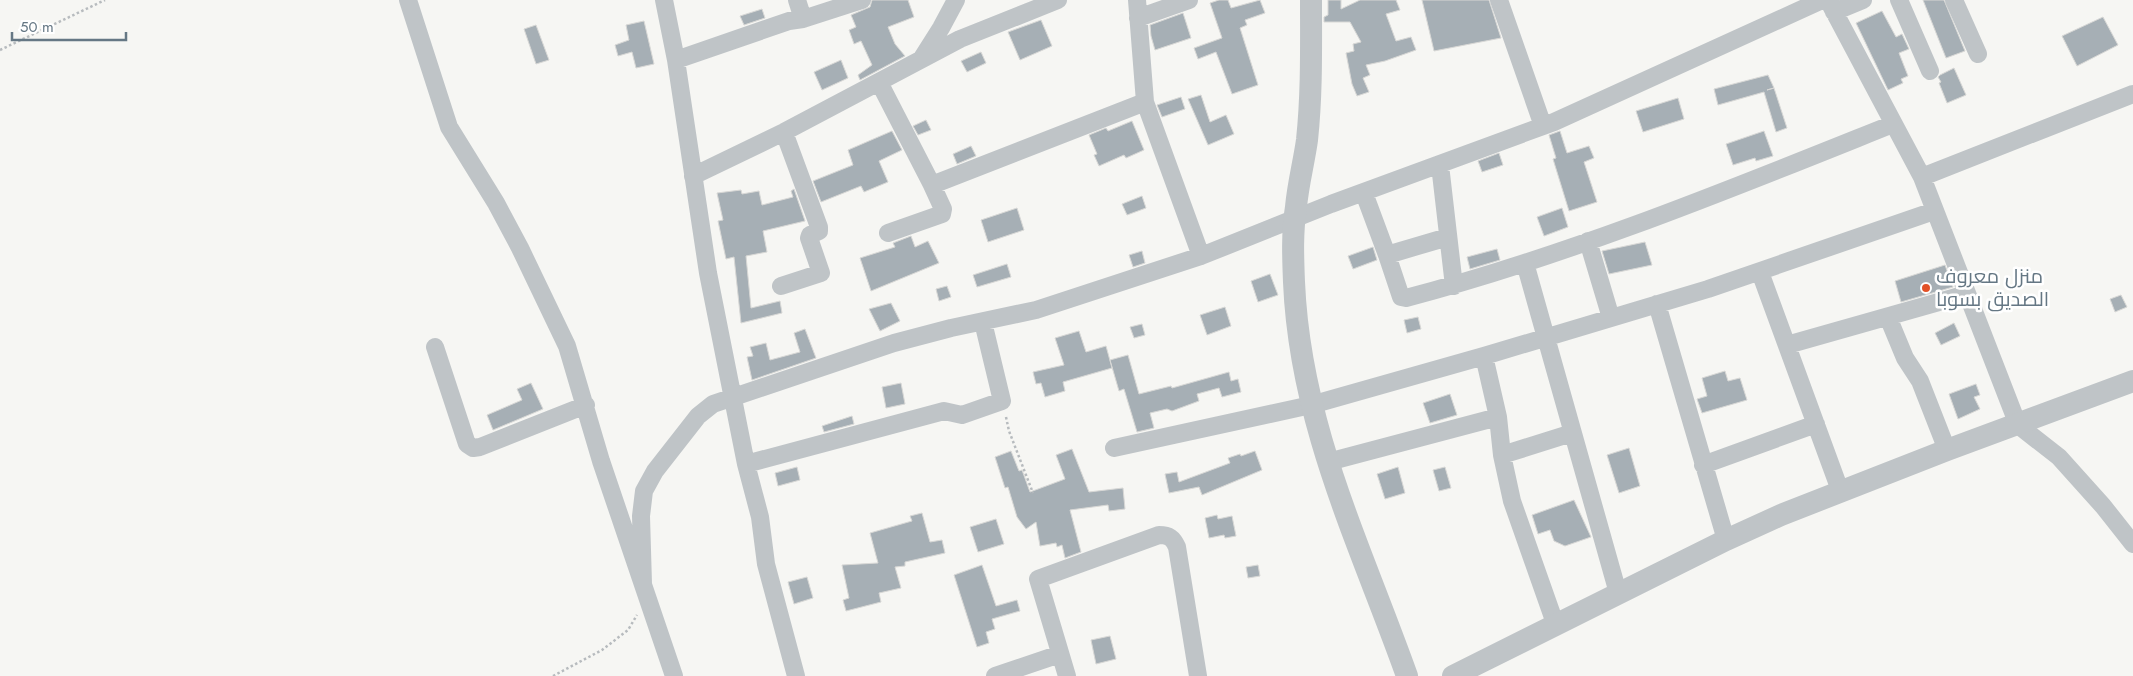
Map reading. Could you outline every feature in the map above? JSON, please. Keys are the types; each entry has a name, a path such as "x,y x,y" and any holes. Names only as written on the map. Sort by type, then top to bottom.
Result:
{"street":[{"path":"408,0 449,127 496,203 520,248 566,346 586,405 601,461 674,676"},
{"path":"664,0 676,60 708,273 732,396 746,464 760,517 766,564 796,676"},
{"path":"797,0 803,20"},
{"path":"676,60 789,21 803,20 862,0"},
{"path":"920,60 941,28 956,0"},
{"path":"693,176 784,132 967,36 1058,0"},
{"path":"1137,0 1145,102 1201,256"},
{"path":"1138,18 1189,0"},
{"path":"1311,0 1308,124 1294,220 1293,264 1304,373 1311,405 1328,462 1407,676"},
{"path":"1499,0 1543,126"},
{"path":"643,584 640,516 644,492 655,471 698,416 713,404 732,396 894,343 1036,310 1201,256 1364,192 1543,126 1828,4 1863,0"},
{"path":"1899,0 1930,71"},
{"path":"1954,0 1978,54"},
{"path":"1828,4 1922,177 2018,425 2059,457 2133,544"},
{"path":"879,82 943,209 942,214 888,233"},
{"path":"1922,177 2133,94"},
{"path":"932,185 1145,102"},
{"path":"1364,192 1403,299 1454,286 1588,241 1893,124"},
{"path":"781,286 821,273 809,238 810,235 819,231 819,227 784,132"},
{"path":"1440,165 1454,286"},
{"path":"1114,448 1311,405 1484,356 1760,272 1934,211"},
{"path":"1388,255 1448,237"},
{"path":"1588,241 1611,318"},
{"path":"1525,262 1618,593"},
{"path":"1760,272 1841,493"},
{"path":"1787,345 1967,294"},
{"path":"1657,304 1726,540"},
{"path":"1888,317 1905,358 1920,381 1948,450"},
{"path":"746,464 944,411 962,415 1002,402 983,322"},
{"path":"435,347 467,444 473,448 480,447 586,405"},
{"path":"1484,356 1498,417 1502,455 1512,501 1556,626"},
{"path":"1454,676 1726,540 1781,516 1948,450 2133,381"},
{"path":"1328,462 1498,417"},
{"path":"1703,465 1816,424"},
{"path":"1502,455 1572,433"},
{"path":"1067,676 1038,579 1154,537 1166,535 1177,546 1198,676"},
{"path":"995,676 1060,654"}],"path":[{"path":"0,50 105,0"},
{"path":"1002,402 1010,431 1033,493"},
{"path":"552,676 602,650 628,630 638,612"}],"building":[{"path":"872,0 908,0 914,17 888,27 895,44 905,56 860,80 858,75 872,65 861,41 854,44 849,30 856,27 851,15 870,7"},
{"path":"1228,0 1231,8 1260,0 1265,13 1245,20 1247,25 1240,28 1258,85 1232,94 1216,52 1198,59 1194,48 1222,38 1210,3"},
{"path":"1328,0 1341,0 1341,9 1360,0 1396,0 1400,10 1386,14 1396,41 1411,37 1416,50 1385,61 1366,65 1370,75 1363,78 1369,92 1357,96 1352,84 1346,53 1354,51 1353,44 1361,42 1350,22 1324,22 1324,17 1328,15"},
{"path":"1422,0 1489,0 1501,38 1434,51"},
{"path":"1923,0 1944,0 1965,51 1946,58"},
{"path":"762,9 765,18 744,25 740,16"},
{"path":"1882,11 1896,37 1902,34 1909,49 1899,53 1908,76 1901,79 1903,83 1888,90 1856,23"},
{"path":"1183,13 1191,38 1155,50 1150,25"},
{"path":"2103,17 2118,45 2077,66 2062,36"},
{"path":"1041,20 1052,46 1020,60 1008,32"},
{"path":"644,21 654,64 636,68 632,52 618,56 615,45 629,40 626,25"},
{"path":"536,25 549,60 536,64 524,29"},
{"path":"981,52 986,63 967,72 961,61"},
{"path":"841,60 848,78 822,90 814,72"},
{"path":"1954,68 1966,95 1947,103 1938,77"},
{"path":"1768,75 1787,128 1776,132 1764,92 1718,105 1714,89"},
{"path":"1201,95 1210,122 1226,115 1234,134 1208,145 1188,99"},
{"path":"1181,97 1185,109 1162,117 1157,105"},
{"path":"1678,98 1684,119 1643,132 1636,111"},
{"path":"926,120 931,130 918,135 913,126"},
{"path":"1132,121 1144,150 1126,158 1124,155 1099,166 1094,155 1097,154 1089,135 1106,128 1108,131"},
{"path":"892,131 902,150 879,161 888,182 864,192 861,186 821,202 813,181 853,165 848,150"},
{"path":"1560,131 1567,153 1589,146 1594,158 1584,162 1597,202 1569,211 1553,159 1556,158 1549,135"},
{"path":"1764,131 1773,156 1756,161 1755,158 1733,165 1726,144"},
{"path":"971,146 976,156 957,164 953,154"},
{"path":"1499,153 1503,165 1482,172 1478,161"},
{"path":"794,189 805,221 763,231 767,252 746,256 751,308 780,301 782,313 741,323 734,257 726,259 718,221 723,220 717,193 741,190 742,194 759,191 762,205 793,197 791,191"},
{"path":"1142,196 1146,208 1127,215 1122,204"},
{"path":"1017,208 1024,230 988,242 981,220"},
{"path":"1562,208 1568,227 1544,236 1537,217"},
{"path":"911,236 915,247 928,241 939,263 871,291 860,258 895,247 893,243"},
{"path":"1645,242 1652,265 1609,274 1602,251"},
{"path":"1373,247 1377,260 1353,269 1348,256"},
{"path":"1497,249 1500,260 1470,269 1467,257"},
{"path":"1142,251 1145,263 1133,267 1129,255"},
{"path":"1007,264 1011,277 977,287 973,275"},
{"name":"منزل معروف الصديق بسوبا","path":"1945,265 1953,287 1901,302 1895,281"},
{"path":"1270,274 1278,295 1258,302 1251,281"},
{"path":"947,286 951,297 939,301 936,289"},
{"path":"2121,295 2127,307 2115,312 2110,299"},
{"path":"891,303 900,321 880,331 869,309"},
{"path":"1225,307 1231,326 1207,335 1200,315"},
{"path":"1418,317 1421,329 1407,333 1404,320"},
{"path":"1954,323 1960,336 1941,345 1935,333"},
{"path":"1142,324 1145,335 1134,338 1130,327"},
{"path":"805,329 816,358 752,380 747,357 753,356 750,347 766,343 770,360 800,352 794,333"},
{"path":"1079,331 1086,352 1106,346 1112,368 1063,382 1065,391 1045,397 1041,383 1036,384 1033,372 1064,365 1055,338"},
{"path":"1128,355 1139,394 1171,386 1172,388 1229,372 1231,381 1238,379 1241,392 1222,397 1219,388 1197,394 1199,401 1172,411 1167,409 1150,413 1154,428 1137,432 1124,389 1119,391 1110,360"},
{"path":"1725,371 1728,381 1740,378 1747,400 1702,413 1697,399 1707,396 1702,378"},
{"path":"531,383 543,409 493,430 487,415 522,400 517,389"},
{"path":"901,383 905,404 886,408 882,387"},
{"path":"1976,384 1980,395 1974,397 1980,409 1958,419 1949,394"},
{"path":"1450,394 1457,415 1430,423 1423,403"},
{"path":"852,416 854,424 824,432 822,426"},
{"path":"1629,448 1640,486 1619,493 1607,455"},
{"path":"1072,449 1089,492 1123,488 1125,509 1109,511 1108,505 1070,510 1081,552 1065,558 1062,545 1057,547 1056,543 1040,546 1036,522 1026,529 1017,517 1008,487 1005,488 995,457 1011,451 1019,471 1022,470 1030,492 1065,479 1056,455"},
{"path":"1255,451 1262,470 1202,495 1199,487 1169,493 1165,474 1177,472 1179,482 1230,463 1228,458"},
{"path":"797,467 800,480 778,486 775,473"},
{"path":"1398,467 1405,493 1385,499 1377,474"},
{"path":"1445,467 1451,488 1439,491 1433,470"},
{"path":"1574,500 1591,537 1565,546 1554,541 1550,530 1538,534 1532,515"},
{"path":"922,513 930,542 942,540 945,553 905,562 905,566 895,567 901,588 879,593 881,602 846,611 843,600 849,598 842,565 878,563 870,533 912,521 910,516"},
{"path":"1217,515 1218,519 1232,516 1236,536 1225,538 1224,535 1209,538 1205,518"},
{"path":"996,519 1004,544 978,552 970,527"},
{"path":"982,565 996,606 1017,600 1020,611 992,619 995,629 986,632 989,643 977,647 954,575"},
{"path":"1258,565 1260,576 1248,578 1246,567"},
{"path":"807,577 813,598 794,604 788,582"},
{"path":"1110,636 1116,659 1096,664 1091,640"}],"place":[{"name":"منزل معروف الصديق بسوبا","path":"1926,288"}]}
